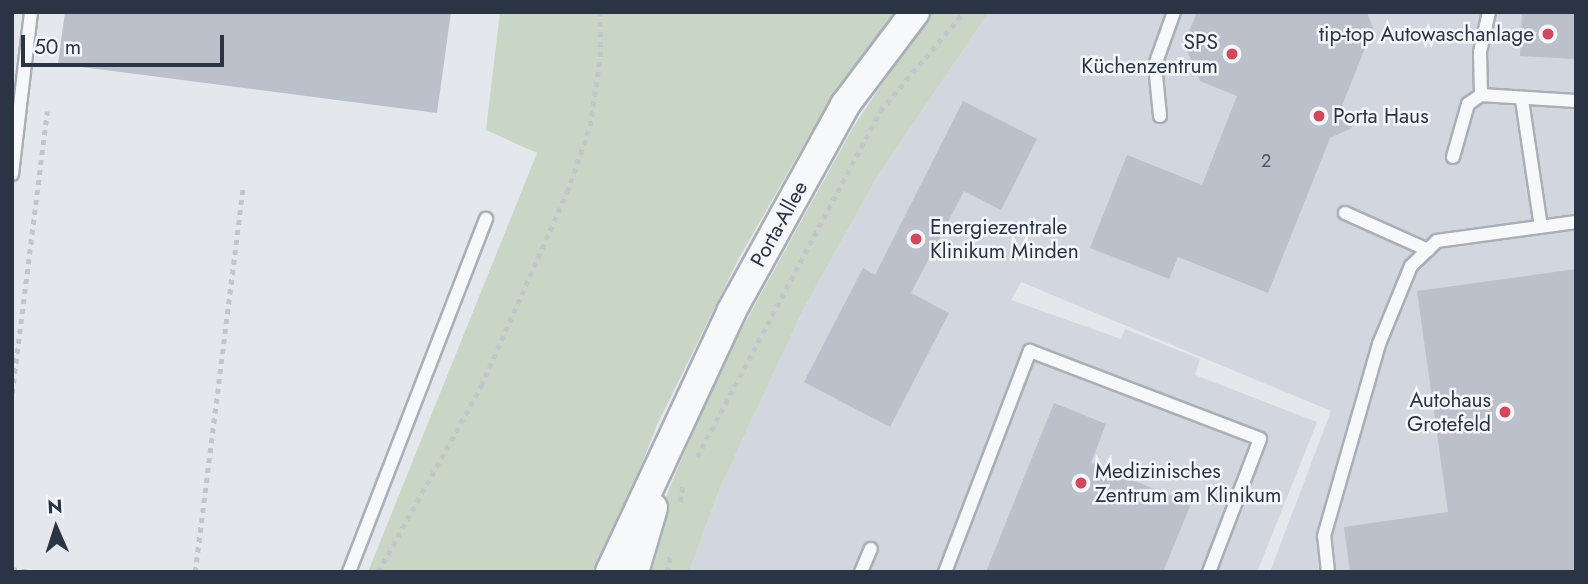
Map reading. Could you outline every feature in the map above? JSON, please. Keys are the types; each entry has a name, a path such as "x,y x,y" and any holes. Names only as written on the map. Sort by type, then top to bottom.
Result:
{"street":[{"name":"Porta-Allee","path":"610,572 732,310 845,104 915,12"},
{"name":"Porta-Allee","path":"634,572 666,451"}],"lane":[{"path":"12,174 31,12"},
{"path":"1160,116 1155,65 1174,12"},
{"path":"1481,95 1480,52 1489,12"},
{"path":"1453,158 1468,104 1481,95 1522,100 1576,101"},
{"path":"1522,100 1541,227"},
{"path":"1345,213 1428,250"},
{"path":"349,572 486,219"},
{"path":"1328,572 1324,536 1380,344 1411,266 1437,242 1576,222"},
{"path":"945,572 1030,351 1260,439 1209,572"},
{"path":"861,572 871,549"}],"path":[{"path":"378,572 481,386 567,192 590,126 600,57 600,12"},
{"path":"679,508 683,482 880,111 964,12"},
{"path":"12,393 47,111"},
{"path":"195,572 243,188"},
{"path":"667,572 672,546"},
{"path":"12,569 32,572"}],"shaded area":[{"path":"989,12 1576,12 1576,572 1270,572 1331,411 1021,282 1011,300 1121,339 1125,329 1200,359 1195,375 1317,422 1257,572 689,572 720,488 804,308 877,177"}],"green space":[{"path":"500,12 895,12 807,139 739,258 656,427 601,572 368,572 537,153 486,130"},
{"path":"930,12 989,12 877,177 804,308 720,488 689,572 644,572 669,489 721,366 854,126"}],"building":[{"path":"65,12 451,12 437,113 58,64"},
{"path":"1197,12 1367,12 1373,28 1342,106 1352,128 1330,138 1268,293 1178,257 1169,279 1090,248 1127,155 1202,185 1237,96 1200,81 1184,44"},
{"name":"tip-top Autowaschanlage","path":"1522,12 1576,12 1576,59 1520,56"},
{"name":"Energiezentrale Klinikum Minden","path":"963,101 1037,139 1001,210 964,191 911,293 949,313 890,427 804,382 863,268 875,275"},
{"name":"Autohaus Grotefeld","path":"1576,269 1576,572 1350,572 1344,527 1448,512 1417,291"},
{"name":"Medizinisches Zentrum am Klinikum","path":"1054,403 1106,424 1091,463 1191,504 1163,572 986,572"}],"place":[{"name":"tip-top Autowaschanlage","path":"1548,34"},
{"name":"SPS Küchenzentrum","path":"1232,54"},
{"name":"Porta Haus","path":"1319,116"},
{"name":"Energiezentrale Klinikum Minden","path":"916,239"},
{"name":"Autohaus Grotefeld","path":"1505,412"},
{"name":"Medizinisches Zentrum am Klinikum","path":"1081,483"}]}
